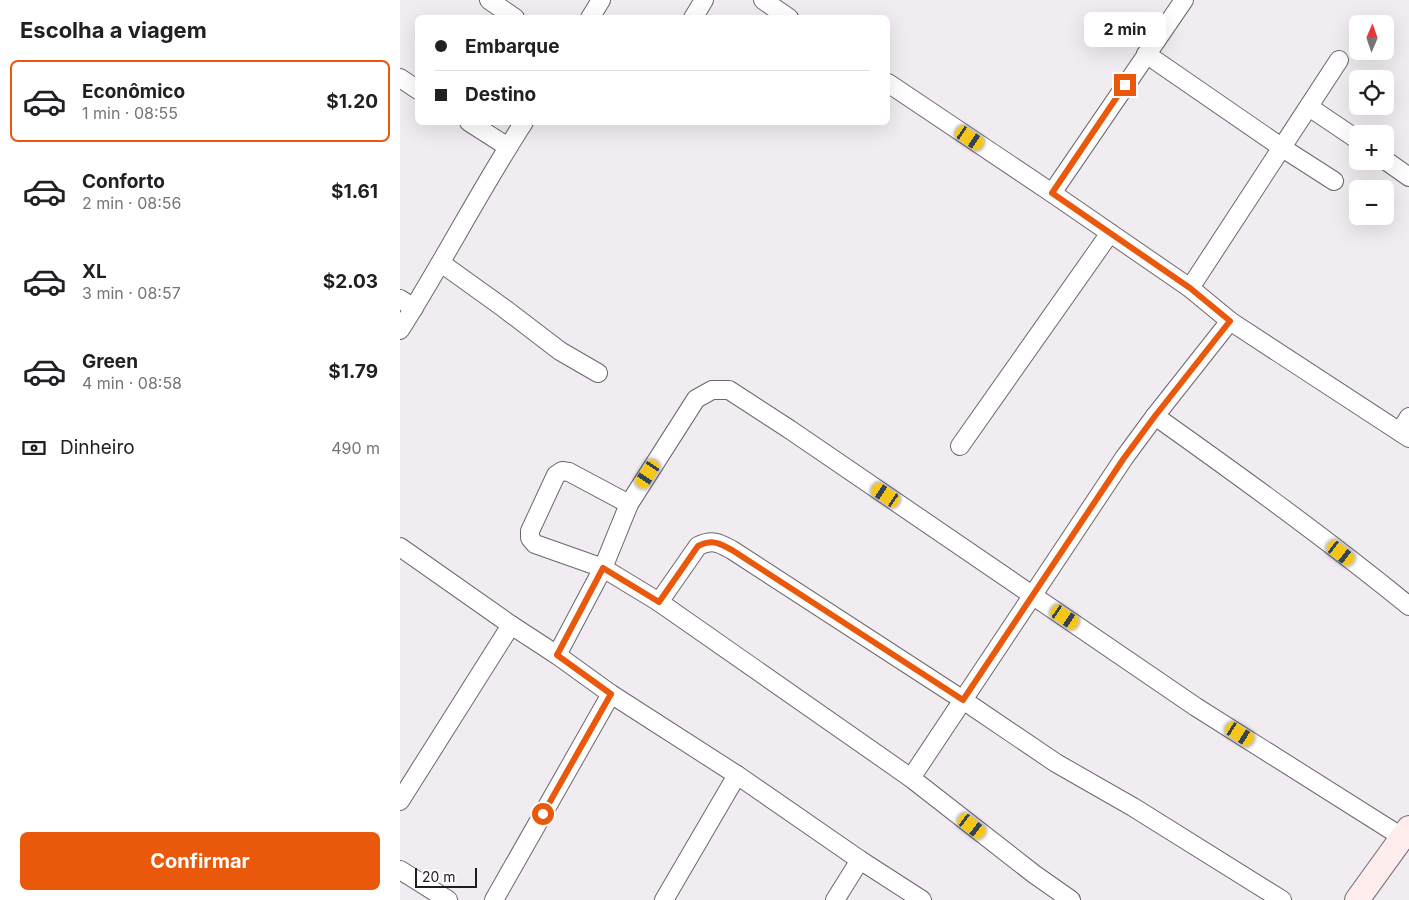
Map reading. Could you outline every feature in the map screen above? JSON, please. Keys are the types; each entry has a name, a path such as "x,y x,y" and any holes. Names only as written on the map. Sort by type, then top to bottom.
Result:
{"street":[{"path":"489,0 511,15"},
{"path":"592,15 601,0"},
{"path":"695,15 704,0"},
{"path":"763,0 785,15"},
{"path":"1052,193 1184,0"},
{"path":"1146,54 1282,148 1334,181"},
{"path":"1190,288 1339,60"},
{"path":"400,78 415,88"},
{"path":"890,84 1190,288 1230,321 1406,429"},
{"path":"1309,107 1349,134"},
{"path":"474,125 508,147"},
{"path":"400,330 407,303 441,263 522,125"},
{"path":"1394,166 1409,177"},
{"path":"960,446 1110,234"},
{"path":"441,263 560,352 598,373"},
{"path":"911,778 1124,458 1230,321"},
{"path":"557,655 603,568 629,504 696,399 712,390 729,390 1196,707 1406,833 1357,900"},
{"path":"1155,416 1279,505 1409,606"},
{"path":"629,504 569,472 562,471 556,475 530,531 530,538 535,544 603,568 659,602 911,778 1034,874 1071,900"},
{"path":"659,602 698,546 707,542 721,544 963,700 1056,763 1133,807 1282,900"},
{"path":"400,547 611,694 737,775 860,860 922,900"},
{"path":"400,801 511,625"},
{"path":"494,900 611,694"},
{"path":"664,900 737,775"},
{"path":"835,900 860,860"},
{"path":"400,870 448,900"}],"route":[{"path":"543,814 611,694 557,655 603,568 659,602 698,546 707,542 721,544 963,700 1124,458 1230,321 1190,288 1052,193 1125,85"}]}
